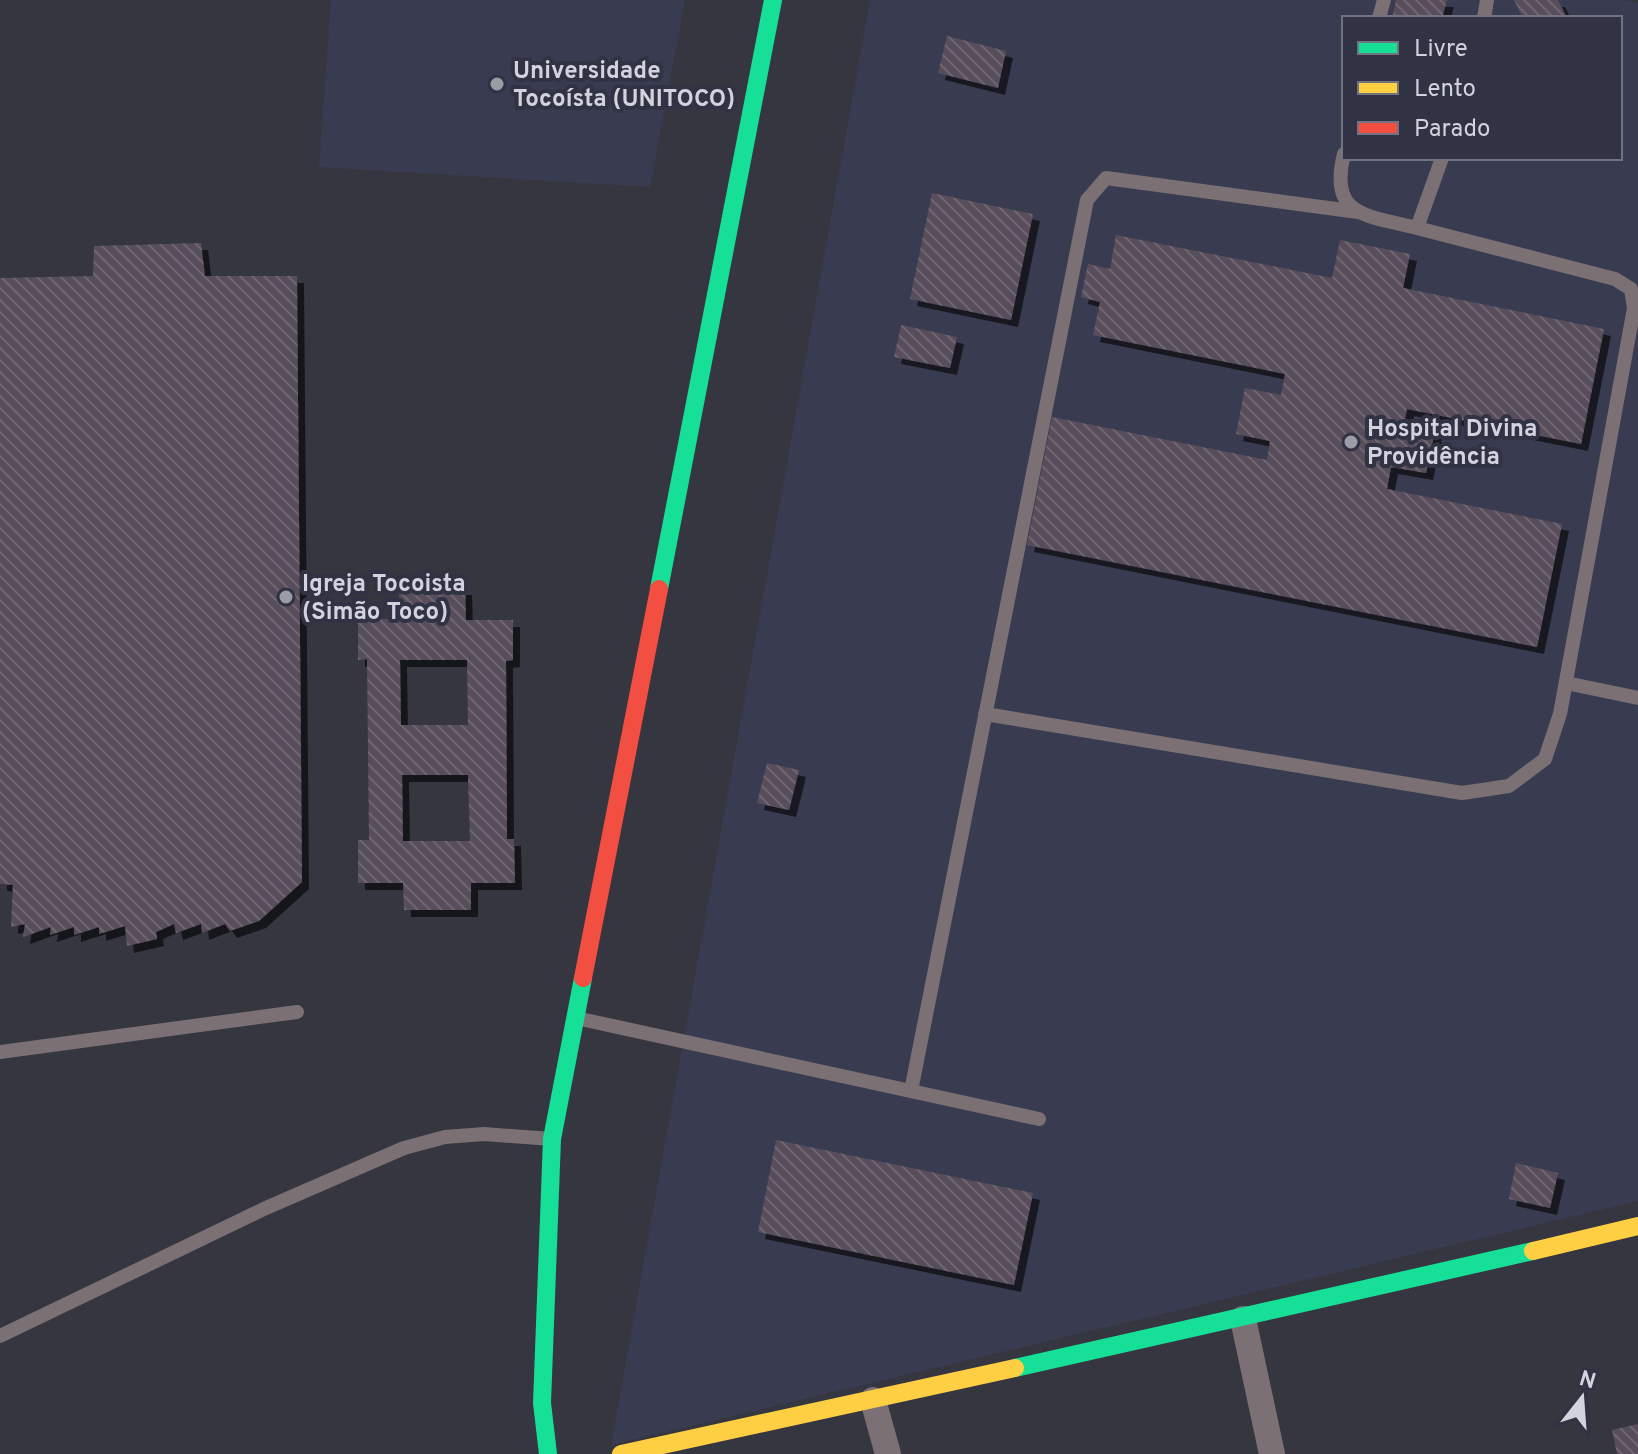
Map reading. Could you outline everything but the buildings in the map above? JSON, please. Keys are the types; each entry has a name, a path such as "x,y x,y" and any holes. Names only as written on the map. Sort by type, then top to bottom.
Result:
{"street":[{"path":"548,1454 542,1403 552,1139 773,0"},
{"path":"621,1454 1243,1319 1638,1226"},
{"path":"1243,1319 1272,1454"},
{"path":"873,1400 888,1454"}],"lane":[{"path":"1342,160 1338,178 1344,201 1358,212"},
{"path":"1417,228 1441,160"},
{"path":"911,1091 985,714 1087,200 1106,178 1358,212 1615,279 1634,289 1634,308 1560,714 1545,759 1509,786 1462,793 985,714"},
{"path":"1566,683 1638,698"},
{"path":"0,1052 297,1012"},
{"path":"576,1018 1039,1119"},
{"path":"0,1336 266,1208 404,1148 445,1137 484,1134 552,1139"}],"shaded area":[{"name":"Universidade Tocoísta (UNITOCO)","path":"331,0 685,0 650,187 319,167"},
{"path":"870,0 1624,0 1638,3 1638,1201 611,1445"}],"traffic: fast":[{"path":"659,589 773,0"},
{"path":"548,1454 542,1403 552,1139 583,978"},
{"path":"1015,1368 1533,1251"}],"traffic: slow":[{"path":"1533,1251 1638,1226"},
{"path":"621,1454 1015,1368"}],"traffic: jam":[{"path":"583,978 659,589"}],"place":[{"name":"Universidade Tocoísta (UNITOCO)","path":"497,84"},
{"name":"Hospital Divina Providência","path":"1351,442"},
{"name":"Igreja Tocoista (Simão Toco)","path":"286,597"}]}
